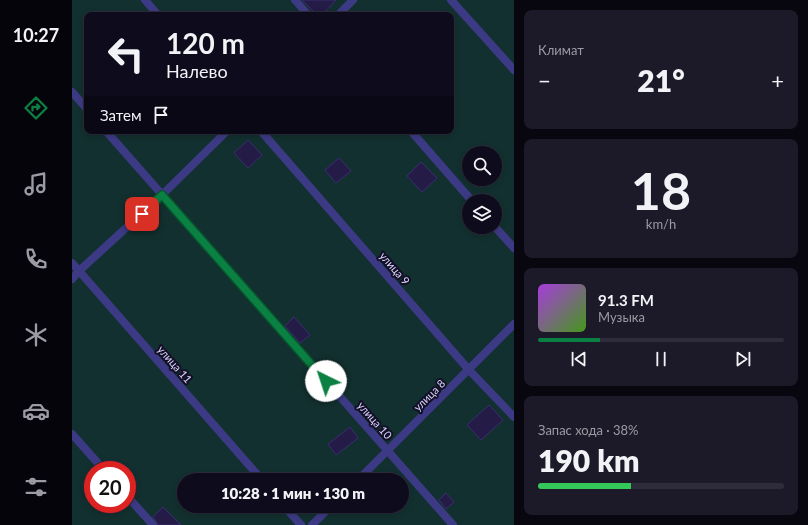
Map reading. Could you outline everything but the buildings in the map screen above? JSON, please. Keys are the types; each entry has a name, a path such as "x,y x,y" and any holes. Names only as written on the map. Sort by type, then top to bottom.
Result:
{"lane":[{"path":"145,0 155,12"},
{"path":"295,0 305,12"},
{"path":"341,12 353,0"},
{"path":"451,0 514,70"},
{"path":"72,92 84,106"},
{"name":"улица 10","path":"109,134 453,525"},
{"path":"72,279 162,195 224,134"},
{"name":"улица 9","path":"264,134 469,370 514,417"},
{"path":"414,134 466,194"},
{"path":"501,234 514,248"},
{"name":"улица 11","path":"72,263 256,473"},
{"name":"улица 8","path":"365,473 514,324"},
{"path":"72,434 96,461"},
{"path":"136,506 152,525"},
{"path":"290,513 301,525"},
{"path":"312,525 324,513"}],"green space":[{"path":"72,0 514,0 514,525 72,525"}],"route":[{"path":"142,214 162,195 326,381"}]}
